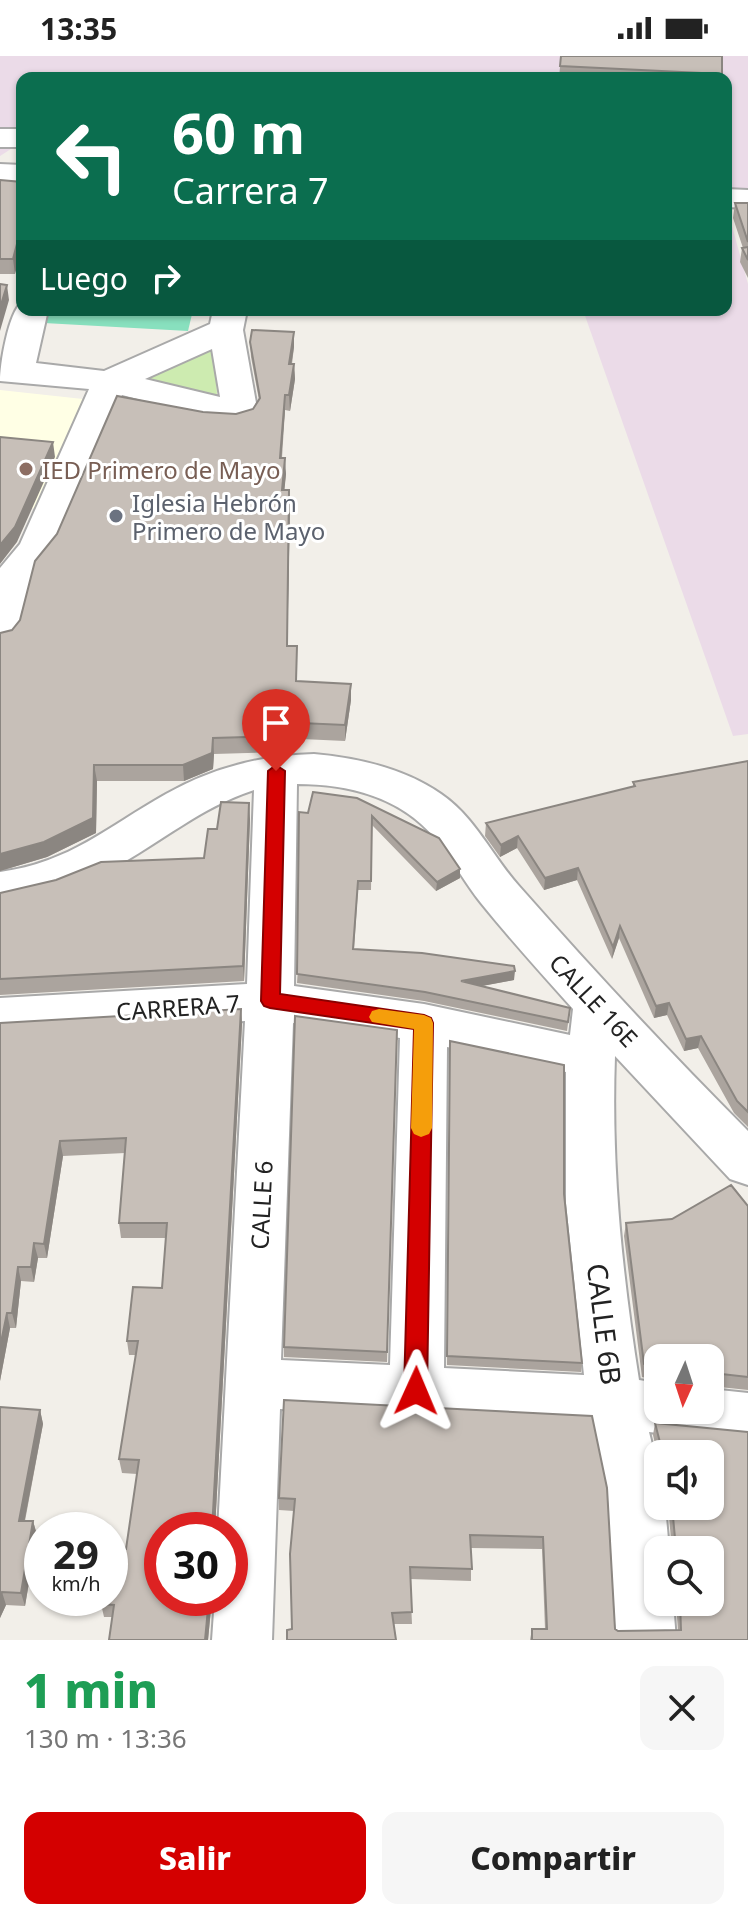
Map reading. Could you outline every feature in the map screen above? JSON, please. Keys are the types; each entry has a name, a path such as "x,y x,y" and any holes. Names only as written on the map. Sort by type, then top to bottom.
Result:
{"street":[{"path":"0,634 17,572 37,549 110,381 228,320 240,414 180,396 110,381 8,372 17,316"},
{"name":"CALLE 16E","path":"0,889 20,888 60,877 90,864 181,804 217,785 276,771 313,769 350,774 391,786 425,804 452,826 489,881 597,1006 748,1164"},
{"name":"CALLE 6","path":"242,1640 270,1001 276,771"},
{"name":"CARRERA 7","path":"0,1017 270,1001 424,1023 590,1058"},
{"name":"CALLE 6B","path":"597,1006 590,1058 586,1132 589,1198 636,1405 636,1500 646,1640"},
{"path":"416,1391 424,1023"},
{"path":"252,1383 636,1405"},
{"path":"724,1416 748,1418"}],"shaded area":[{"path":"0,56 748,56 748,191 732,190 732,72 16,72 16,149 0,156"},
{"path":"732,226 748,284 748,734 733,736 585,316 732,316"},
{"name":"IED Primero de Mayo","path":"0,390 83,399 37,508 8,510 0,533"}],"green space":[{"path":"47,316 192,316 188,331 44,323"},
{"path":"215,344 217,396 142,377"}],"building":[{"path":"561,56 722,56 722,72 560,66"},
{"path":"0,180 16,181 16,248 13,259 0,259"},
{"path":"735,203 748,203 748,242"},
{"path":"0,284 7,285 0,308"},
{"path":"252,330 294,332 289,364 294,364 289,395 285,395 280,458 285,458 282,490 289,490 287,646 297,646 296,681 351,684 345,725 279,722 279,736 213,738 212,753 183,765 94,765 93,818 44,842 0,854 0,633 12,630 20,620 35,561 57,534 117,396 203,412 236,414 253,409 260,398 250,342"},
{"path":"0,437 53,442 15,527 0,545"},
{"path":"748,761 748,1112 737,1101 701,1036 686,1039 669,1003 656,1006 620,926 613,947 578,868 545,878 518,836 501,845 486,823 635,786 633,782"},
{"path":"313,792 357,798 439,838 460,869 437,882 372,816 371,881 358,881 353,949 422,953 514,966 515,971 461,981 570,1008 568,1022 425,992 297,974 299,812 308,813"},
{"path":"221,802 249,803 243,966 0,979 0,893 56,880 101,862 204,858 208,829 217,829"},
{"path":"241,1009 213,1512 144,1512 144,1616 207,1616 205,1640 109,1640 112,1616 128,1616 128,1535 139,1460 119,1459 138,1341 127,1341 133,1287 162,1288 167,1223 119,1223 126,1138 60,1141 44,1244 34,1243 31,1267 18,1267 12,1313 7,1313 0,1347 0,1023"},
{"path":"295,1016 397,1030 387,1352 284,1347"},
{"path":"450,1041 564,1065 564,1194 582,1363 447,1356"},
{"path":"731,1185 748,1206 748,1377 724,1374 724,1344 644,1344 644,1364 626,1223 672,1219"},
{"path":"284,1400 592,1416 607,1488 615,1629 681,1630 680,1616 724,1616 724,1536 675,1536 673,1520 724,1520 724,1440 659,1440 655,1424 748,1432 748,1640 532,1640 532,1629 547,1629 543,1537 470,1535 472,1569 410,1567 412,1612 392,1613 396,1640 287,1640 287,1630 292,1629 290,1554 295,1499 279,1498"},
{"path":"0,1407 40,1410 19,1521 24,1521 21,1593 2,1592 0,1597"}],"slow traffic":[{"path":"379,1017 424,1023 421,1128"}],"place":[{"name":"IED Primero de Mayo","path":"26,469"},
{"name":"Iglesia Hebrón Primero de Mayo","path":"116,516"}],"route":[{"path":"276,771 270,1001 424,1023 416,1391"}]}
